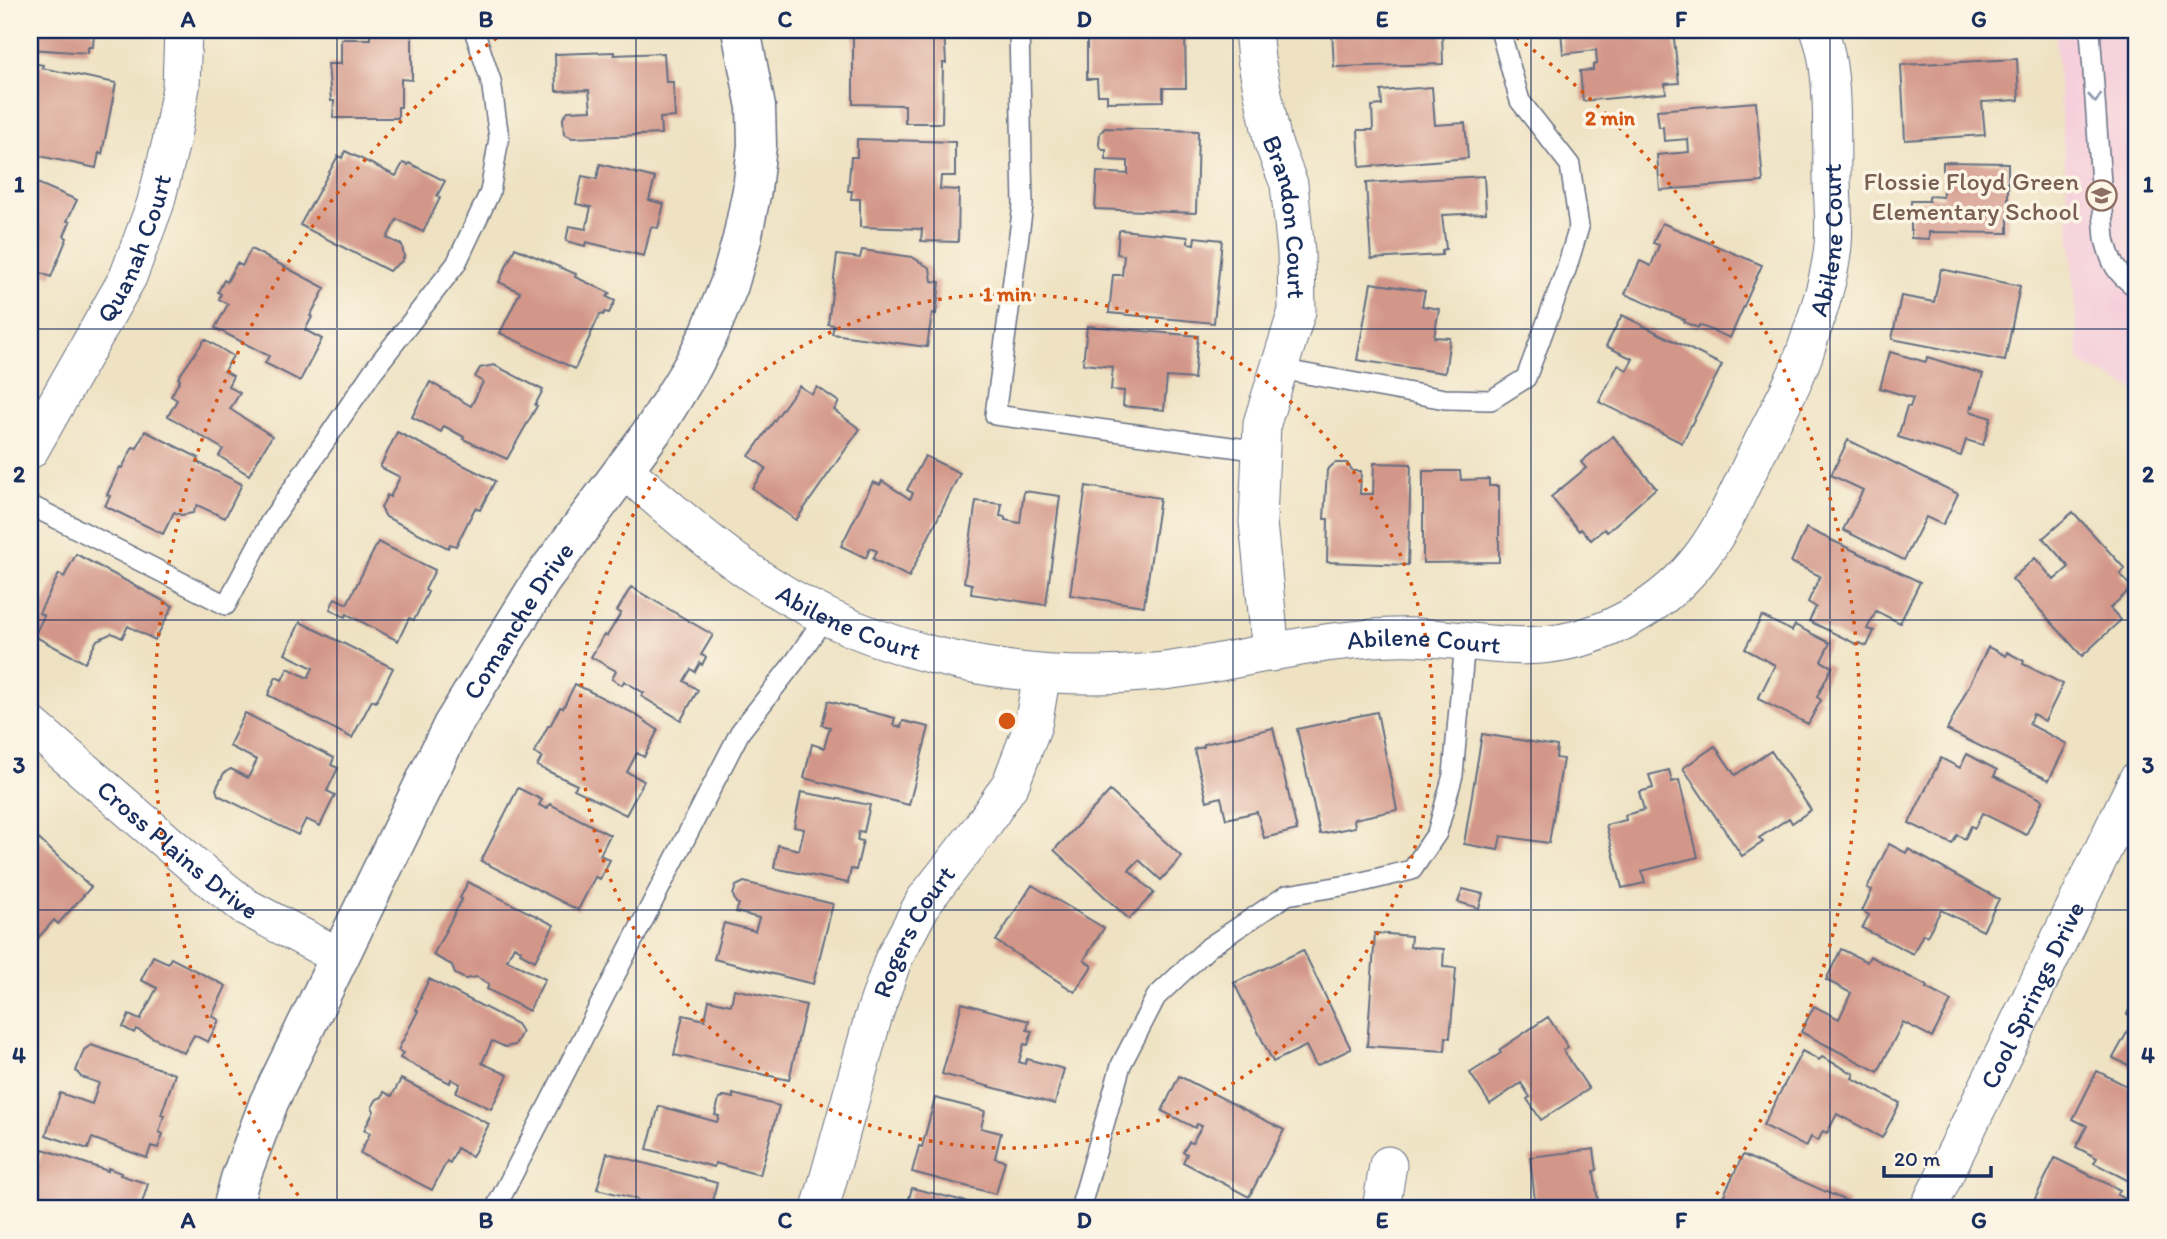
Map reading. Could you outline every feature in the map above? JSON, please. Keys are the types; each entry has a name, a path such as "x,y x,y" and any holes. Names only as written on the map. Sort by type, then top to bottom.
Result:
{"street":[{"name":"Quanah Court","path":"30,450 128,277 155,205 181,88 183,30"},
{"name":"Comanche Drive","path":"232,1209 240,1179 269,1102 452,726 541,581 656,426 709,334 729,285 742,239 752,190 757,145 756,107 741,30"},
{"name":"Brandon Court","path":"1254,30 1256,60 1273,143 1289,184 1296,252 1297,312 1262,423 1258,522 1271,653"},
{"name":"Abilene Court","path":"623,468 730,558 768,584 826,615 885,640 932,654 1042,674 1101,676 1159,672 1338,641 1391,637 1539,645 1596,634 1637,613 1674,587 1704,553 1802,362 1823,294 1833,246 1830,91 1819,30"},
{"name":"Rogers Court","path":"820,1209 873,1018 893,960 924,901 981,828 1011,783 1033,725 1042,674"},
{"name":"Cross Plains Drive","path":"30,724 246,907 340,957"},
{"name":"Cool Springs Drive","path":"1928,1209 2137,780"},
{"path":"1381,1209 1388,1165"}],"lane":[{"path":"30,505 226,605 277,511 373,371 456,264 490,192 499,138 491,81 474,30"},
{"path":"1019,30 1023,205 995,415 1261,451"},
{"path":"1279,369 1445,399 1491,400 1526,378 1579,227 1570,165 1520,101 1500,30"},
{"path":"2090,30 2105,239 2111,264 2137,288"},
{"path":"495,1209 740,732 796,660 826,615"},
{"path":"1080,1209 1121,1065 1156,997 1209,947 1287,895 1354,884 1412,870 1437,833 1453,775 1465,641"}],"shaded area":[{"name":"Flossie Floyd Green Elementary School","path":"2055,30 2137,30 2137,391 2079,362"}],"building":[{"path":"30,30 92,30 93,47 88,47 88,53 30,49"},
{"path":"370,30 412,30 412,80 401,79 401,107 398,107 398,118 333,118 334,101 331,101 328,64 341,64 341,39 370,39"},
{"path":"944,30 946,63 943,63 942,123 905,123 905,105 853,104 853,32"},
{"path":"1087,30 1185,30 1186,88 1163,88 1163,101 1107,102 1107,95 1098,95 1097,79 1087,79"},
{"path":"1332,30 1442,30 1443,64 1334,67"},
{"path":"1561,30 1673,30 1679,83 1665,84 1666,93 1583,101 1580,71 1593,70 1593,65 1597,64 1596,50 1563,54"},
{"path":"614,52 614,55 664,53 666,82 673,82 675,117 660,118 661,134 572,138 564,134 563,118 568,111 591,110 589,90 556,91 555,54"},
{"path":"2017,59 2019,100 1982,102 1985,135 1905,140 1901,65"},
{"path":"33,63 43,65 42,68 116,83 102,154 99,153 96,168 30,154 30,66"},
{"path":"1432,87 1435,125 1465,123 1468,158 1360,167 1358,130 1373,130 1372,106 1382,105 1381,91"},
{"path":"1756,102 1763,182 1660,190 1657,155 1689,152 1688,139 1664,141 1663,127 1659,127 1657,110"},
{"path":"1105,128 1198,131 1196,213 1095,209 1097,172 1128,174 1128,161 1106,160 1106,150 1099,145 1100,133"},
{"path":"857,139 955,142 955,176 941,176 940,189 959,190 958,242 921,241 922,229 860,227 860,199 851,199 852,191 848,191 851,157 857,157"},
{"path":"345,151 396,176 403,163 409,163 445,181 437,196 440,198 423,232 397,219 387,238 402,245 404,257 389,271 300,225 338,156 342,158"},
{"path":"1943,162 2008,163 2008,233 1929,232 1929,239 1911,238 1911,201 1929,201 1929,196 1943,197"},
{"path":"600,164 655,178 649,200 664,204 658,228 651,227 644,256 586,242 585,246 566,241 569,226 586,229 591,207 576,204 582,176 597,179"},
{"path":"1484,176 1486,213 1442,215 1446,249 1442,250 1442,255 1371,259 1366,183"},
{"path":"30,180 77,200 67,221 70,222 64,236 67,238 51,277 41,273 37,282 30,279"},
{"path":"1662,223 1762,265 1730,338 1699,325 1698,328 1625,294 1640,261 1651,266 1659,245 1653,243"},
{"path":"1121,230 1188,237 1188,243 1194,244 1195,237 1222,240 1214,323 1109,313 1113,275 1122,275 1124,255 1117,254"},
{"path":"515,248 576,274 575,277 610,293 607,297 615,301 609,313 600,314 575,369 500,333 520,292 499,282"},
{"path":"251,249 325,288 305,330 322,339 300,381 265,363 269,356 215,328 228,304 219,299 221,294 218,292 237,263 242,266"},
{"path":"862,250 912,257 930,268 932,281 940,282 936,314 932,313 927,347 832,334 834,325 828,324 837,255 860,258"},
{"path":"1941,269 2020,286 2005,361 1892,339 1901,296 1934,302"},
{"path":"1371,283 1425,291 1422,306 1439,309 1434,337 1450,338 1445,373 1357,360"},
{"path":"1622,315 1722,365 1682,443 1599,402 1618,365 1627,370 1633,359 1606,346"},
{"path":"1087,326 1198,336 1194,379 1167,377 1164,410 1123,406 1124,391 1111,390 1113,367 1083,364"},
{"path":"205,339 233,356 224,371 233,376 228,386 240,393 230,409 272,436 249,475 219,456 223,449 168,416 177,400 171,396 180,380 178,378"},
{"path":"1890,352 1926,362 1927,357 1983,374 1970,411 1991,418 1983,445 1966,440 1961,456 1898,437 1907,406 1910,407 1913,398 1880,388"},
{"path":"494,365 543,390 507,459 463,439 464,437 444,426 441,432 412,417 430,382 471,406 483,382 475,377 480,368"},
{"path":"799,386 812,394 817,387 839,402 834,410 860,429 796,520 752,488 766,468 749,456"},
{"path":"145,431 199,458 197,462 242,484 225,518 197,505 193,513 181,515 174,512 163,534 105,506 120,467 122,468 133,447 137,448"},
{"path":"397,432 495,481 480,510 475,508 456,546 450,544 448,548 386,517 381,508 400,477 380,467"},
{"path":"1613,436 1656,488 1607,532 1604,529 1591,540 1581,529 1579,531 1551,497 1586,468 1581,462"},
{"path":"1848,440 1958,494 1943,525 1926,517 1904,560 1843,530 1863,490 1831,475"},
{"path":"925,456 960,473 909,577 873,559 877,551 870,548 866,558 841,546 873,482 880,485 882,481 910,499 913,493 907,490"},
{"path":"1335,463 1347,463 1353,471 1361,471 1360,494 1373,494 1374,463 1411,464 1408,565 1327,562 1328,519 1324,519 1327,470"},
{"path":"1423,471 1460,471 1461,480 1489,479 1489,486 1499,486 1499,562 1423,563"},
{"path":"1086,486 1160,498 1144,606 1070,595"},
{"path":"1024,491 1060,496 1046,605 971,594 972,584 964,582 976,501 1002,504 1000,516 1005,517 1005,520 1020,523"},
{"path":"2073,512 2125,569 2120,574 2132,588 2110,608 2121,620 2082,656 2012,579 2035,558 2054,580 2069,567 2043,538"},
{"path":"1806,528 1920,582 1900,623 1876,611 1867,629 1874,631 1867,646 1858,645 1809,621 1816,607 1808,602 1820,576 1791,562"},
{"path":"378,542 435,570 414,620 409,618 398,641 347,614 345,617 330,609 335,598 347,604"},
{"path":"76,554 173,606 155,640 128,626 122,638 112,633 97,640 85,663 34,636 44,616 39,613 59,574 64,577"},
{"path":"631,587 713,635 701,655 706,657 702,665 700,663 695,672 691,669 684,681 698,690 681,720 641,696 644,693 624,681 622,685 612,679 616,671 591,657 621,613 617,611"},
{"path":"1762,616 1792,631 1795,625 1830,643 1821,661 1832,667 1817,697 1821,700 1808,724 1758,699 1775,665 1745,649"},
{"path":"300,622 393,668 376,702 372,700 352,738 268,695 276,677 282,680 288,668 308,678 313,668 285,654"},
{"path":"1988,647 2006,656 2007,652 2024,661 2023,664 2063,684 2045,721 2033,714 2029,724 2067,744 2049,780 1947,730"},
{"path":"575,684 633,713 658,730 644,757 637,753 627,772 644,781 626,815 574,789 577,785 537,766 542,757 534,753"},
{"path":"828,701 895,718 893,725 901,727 903,721 929,727 909,805 804,778 812,744 824,748 830,727 822,725"},
{"path":"1377,712 1397,810 1354,819 1355,827 1320,834 1297,729"},
{"path":"245,713 334,758 331,765 338,768 327,791 335,795 320,826 306,819 298,835 218,795 216,789 224,773 231,769 248,778 257,760 229,746"},
{"path":"1273,728 1297,830 1264,838 1257,812 1226,819 1221,797 1207,801 1194,749 1204,747 1204,744"},
{"path":"1482,734 1557,746 1556,758 1563,759 1549,843 1501,836 1498,850 1464,844"},
{"path":"1715,746 1735,775 1771,751 1811,810 1792,823 1789,818 1759,838 1763,842 1742,856 1683,768"},
{"path":"1967,754 1997,770 1994,776 2043,800 2026,835 1982,813 1975,828 1971,826 1965,839 1957,835 1952,844 1909,823 1941,758 1960,768"},
{"path":"1669,770 1672,782 1679,780 1698,857 1642,871 1645,883 1622,888 1606,825 1626,820 1625,815 1644,810 1639,792 1653,788 1649,775"},
{"path":"518,788 542,800 539,805 547,809 550,804 610,835 600,855 610,860 600,879 595,877 578,910 481,861"},
{"path":"1110,791 1182,857 1161,880 1139,860 1129,870 1154,893 1129,919 1054,850"},
{"path":"801,792 870,805 864,832 859,831 857,840 863,841 856,870 851,869 848,883 774,868 778,845 799,850 804,829 794,827"},
{"path":"30,831 91,887 58,924 54,920 30,947"},
{"path":"1889,844 1906,853 1908,849 1999,899 1983,931 1941,910 1927,936 1923,934 1913,954 1862,928 1869,915 1862,911 1872,890 1867,888"},
{"path":"468,882 554,925 535,961 520,953 521,950 514,946 507,960 545,979 529,1011 487,989 489,984 477,977 465,979 455,974 452,965 433,955"},
{"path":"744,882 833,904 813,984 714,959 724,923 755,931 759,918 736,912 739,904 733,895 736,886"},
{"path":"1032,885 1104,928 1084,960 1092,966 1075,992 996,941"},
{"path":"1463,889 1483,894 1479,908 1458,902"},
{"path":"1375,933 1411,936 1410,947 1444,949 1443,967 1456,968 1450,1038 1446,1037 1445,1051 1367,1046"},
{"path":"1841,949 1867,962 1870,956 1951,1001 1932,1037 1903,1022 1878,1072 1801,1032 1814,1006 1839,1019 1851,993 1826,980"},
{"path":"1303,950 1351,1049 1316,1066 1306,1046 1273,1062 1234,983"},
{"path":"153,956 168,963 171,958 226,986 212,1016 219,1020 208,1042 194,1035 184,1053 136,1029 134,1033 123,1027 129,1015 140,1020 157,988 141,980"},
{"path":"429,979 517,1024 522,1032 515,1045 505,1047 492,1041 482,1063 508,1075 491,1109 456,1092 460,1084 451,1079 450,1083 400,1058 403,1053 398,1050 418,1011 416,1010 420,998"},
{"path":"734,989 806,1005 789,1080 674,1055 683,1015 705,1020 709,1000 731,1005"},
{"path":"2137,994 2137,1069 2113,1058 2135,1018 2127,1014"},
{"path":"962,1003 1029,1021 1027,1030 1032,1031 1028,1045 1024,1044 1019,1062 1025,1064 1027,1059 1064,1069 1055,1104 942,1074"},
{"path":"1548,1017 1568,1047 1563,1050 1589,1089 1541,1120 1527,1099 1530,1097 1521,1083 1490,1104 1470,1073"},
{"path":"91,1045 175,1074 161,1115 164,1116 159,1132 163,1134 158,1148 151,1146 147,1158 92,1138 88,1149 46,1135 60,1093 92,1104 99,1083 81,1077 76,1071 84,1050"},
{"path":"1802,1051 1819,1060 1822,1057 1854,1074 1852,1078 1900,1103 1882,1138 1837,1114 1827,1133 1823,1131 1818,1141 1811,1137 1806,1147 1763,1125"},
{"path":"2097,1071 2137,1091 2137,1185 2094,1163 2097,1158 2076,1147 2087,1126 2073,1119"},
{"path":"1179,1076 1284,1130 1249,1197 1183,1162 1187,1154 1183,1152 1202,1126 1197,1124 1195,1128 1162,1111"},
{"path":"401,1079 489,1124 472,1157 457,1148 432,1190 360,1153 370,1133 364,1130 374,1111 372,1107 384,1092 392,1096"},
{"path":"733,1094 779,1106 760,1175 715,1163 714,1167 647,1149 659,1106 717,1122 719,1116 715,1115 719,1099 725,1096 733,1098"},
{"path":"935,1098 985,1111 981,1128 1001,1133 995,1158 1005,1161 996,1194 912,1172 919,1146 922,1147"},
{"path":"43,1149 108,1171 108,1168 148,1184 140,1209 30,1209 36,1186 31,1185"},
{"path":"1594,1149 1599,1209 1505,1209 1505,1205 1535,1201 1530,1157"},
{"path":"607,1153 717,1183 710,1209 643,1209 637,1199 597,1189"},
{"path":"1743,1155 1849,1202 1846,1209 1717,1209"},
{"path":"2055,1158 2120,1190 2117,1195 2137,1204 2137,1209 2030,1209"},
{"path":"912,1188 992,1208 992,1209 906,1209"}],"place":[{"name":"Flossie Floyd Green Elementary School","path":"2102,196"}]}
